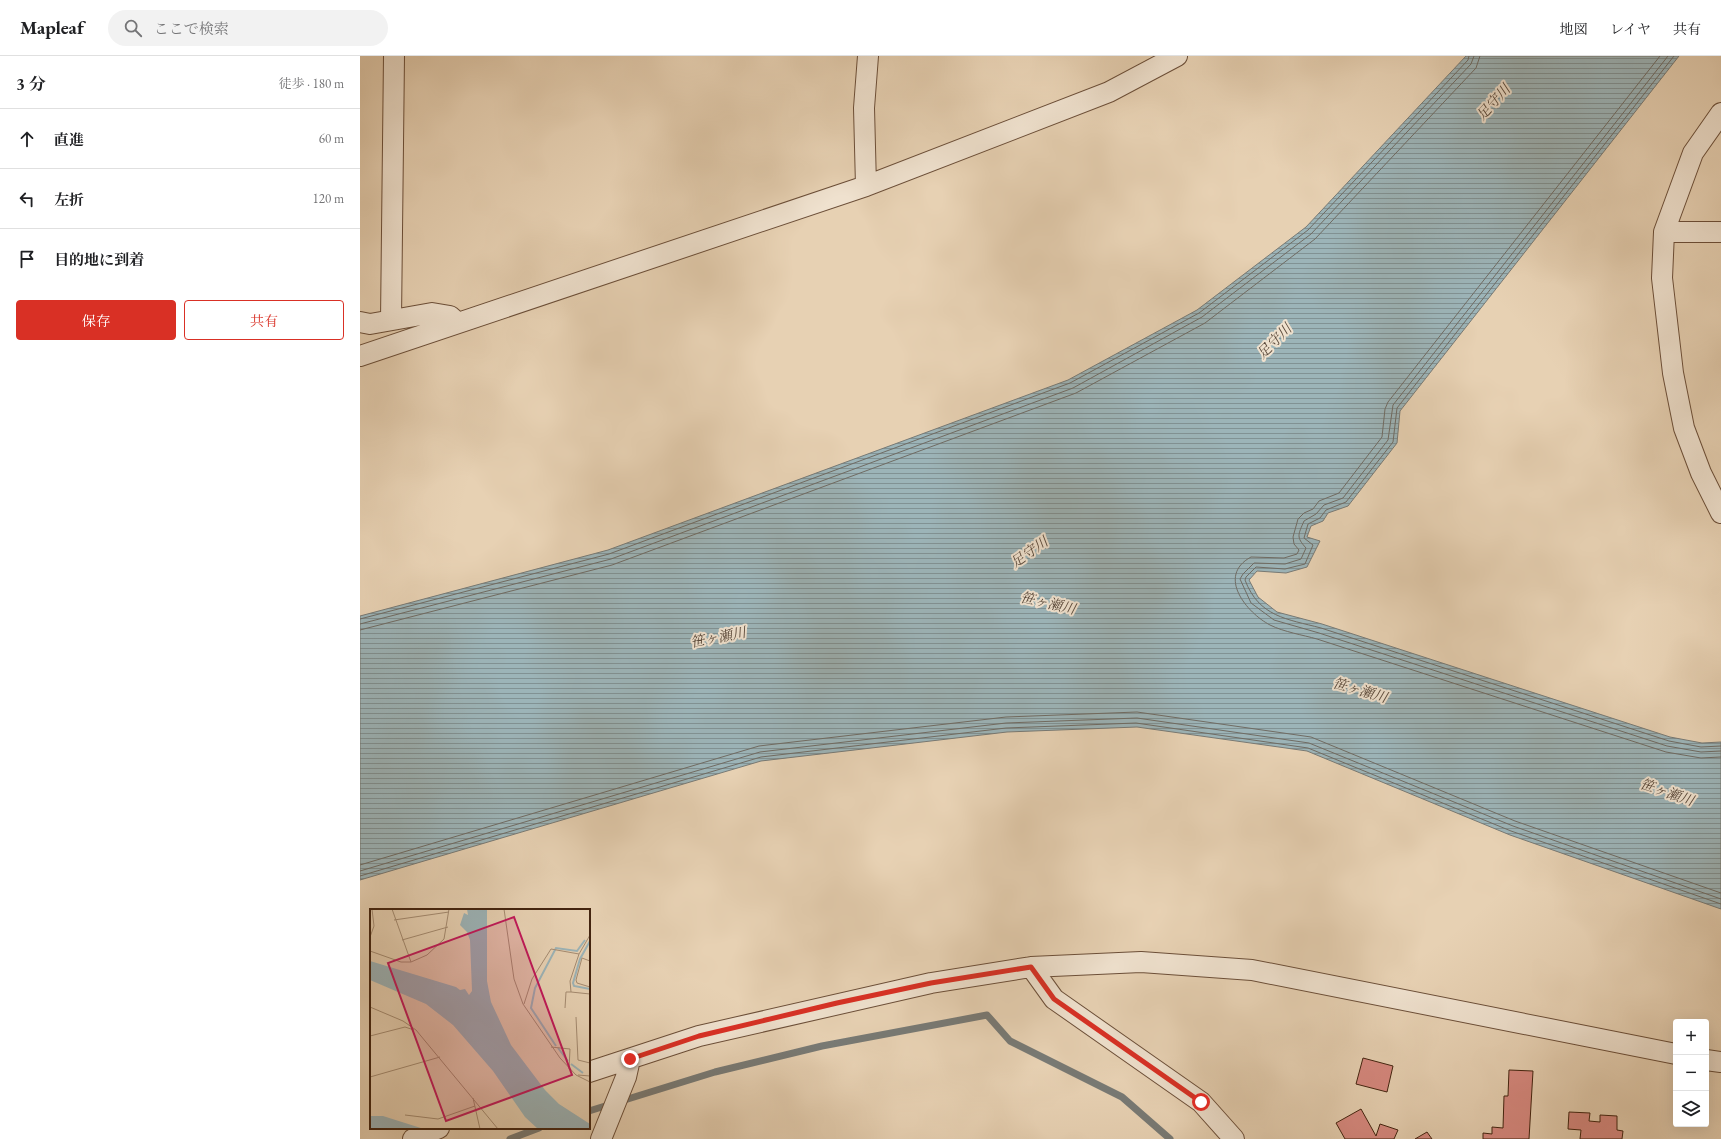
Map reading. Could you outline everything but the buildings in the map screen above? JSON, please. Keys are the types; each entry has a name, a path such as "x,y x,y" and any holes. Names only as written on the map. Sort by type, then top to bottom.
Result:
{"street":[{"path":"391,320 394,56"},
{"path":"866,186 864,108 868,56"},
{"path":"1131,82 1147,56"},
{"path":"360,356 866,186 1109,92 1131,82 1176,56"},
{"path":"1721,112 1693,153 1664,232 1662,278 1673,373 1684,428 1701,473 1721,513"},
{"path":"1664,232 1721,232"},
{"path":"360,322 370,324 432,313 450,316 458,323"},
{"path":"590,1072 699,1036 837,1003 931,983 1031,967 1141,962 1252,970 1673,1053"},
{"path":"1031,967 1054,999 1201,1102 1234,1139"},
{"path":"601,1139 626,1077 630,1059"},
{"path":"1709,1060 1721,1062"},
{"path":"416,1138 437,1129"}],"water":[{"path":"1466,56 1679,56 1400,411 1397,443 1348,506 1328,513 1323,521 1311,526 1307,537 1320,541 1307,567 1286,573 1257,571 1249,580 1258,597 1277,612 1322,624 1670,737 1702,743 1721,742 1721,909 1510,835 1307,751 1137,727 1007,732 761,761 360,880 360,616 608,550 1068,380 1197,310 1306,227"}],"waterway":[{"path":"590,1111 715,1072 822,1046 987,1015 1010,1041 1122,1097 1170,1139"},
{"path":"510,1139 536,1129"}],"route":[{"path":"630,1059 699,1036 837,1003 931,983 1031,967 1054,999 1201,1102"}],"water label":[{"name":"足守川","path":"1493,102"},
{"name":"足守川","path":"1274,341"},
{"name":"足守川","path":"1029,552"},
{"name":"笹ヶ瀬川","path":"1048,603"},
{"name":"笹ヶ瀬川","path":"718,637"},
{"name":"笹ヶ瀬川","path":"1360,690"},
{"name":"笹ヶ瀬川","path":"1667,792"}]}
